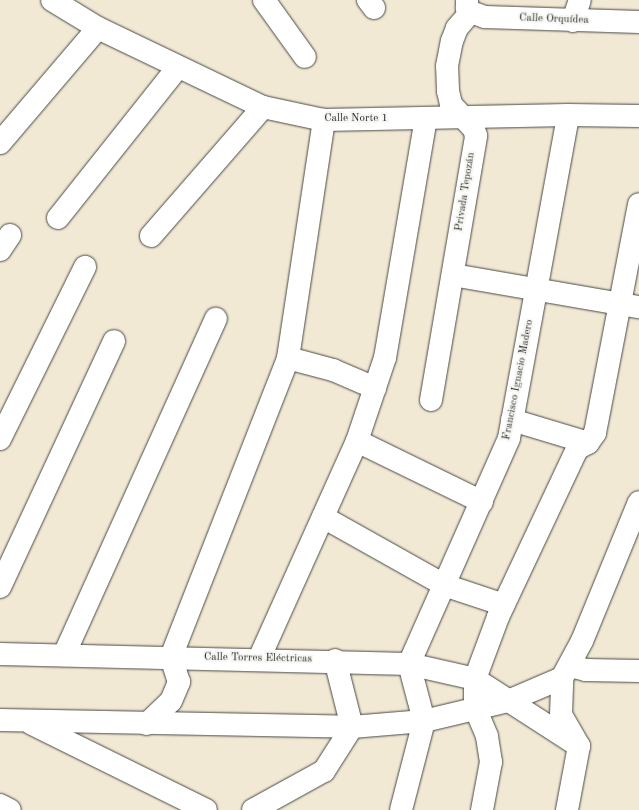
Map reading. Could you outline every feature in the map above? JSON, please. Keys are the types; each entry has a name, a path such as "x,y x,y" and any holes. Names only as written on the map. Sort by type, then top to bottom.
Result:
{"street":[{"name":"Calle Norte 1","path":"52,0 98,28 263,107 324,120 568,115 639,116"},
{"path":"264,0 305,57"},
{"path":"573,21 580,0"},
{"name":"Calle Orquídea","path":"469,6 485,17 639,22"},
{"name":"Privada Tepozán","path":"431,400 476,136 474,129 451,104 447,66 457,28 469,6"},
{"path":"0,143 98,28"},
{"path":"58,218 178,67"},
{"path":"151,236 263,107"},
{"name":"Francisco Ignacio Madero","path":"409,664 482,502 509,438 568,115"},
{"path":"259,659 357,441 385,358 426,118"},
{"path":"147,724 171,701 179,682 171,657 288,358 324,120"},
{"path":"482,810 491,762 486,736 475,708 475,679 504,605 577,449 588,443 595,433 629,305 639,204"},
{"path":"0,439 85,267"},
{"path":"453,275 629,305"},
{"path":"64,655 216,319"},
{"path":"0,587 114,341"},
{"path":"288,358 333,370 375,388"},
{"path":"512,420 588,443"},
{"path":"357,441 482,502"},
{"path":"567,810 579,746 561,715 565,672 582,641 639,502"},
{"path":"323,517 444,585 504,605"},
{"name":"Calle Torres Eléctricas","path":"0,654 335,660 409,664 475,679 579,746"},
{"path":"254,810 324,771 352,727 335,660"},
{"path":"401,810 424,721 409,664"},
{"path":"0,720 352,727 424,721 508,701 565,672 586,670 639,671"},
{"path":"26,721 206,810"},
{"path":"0,805 10,810"}]}
